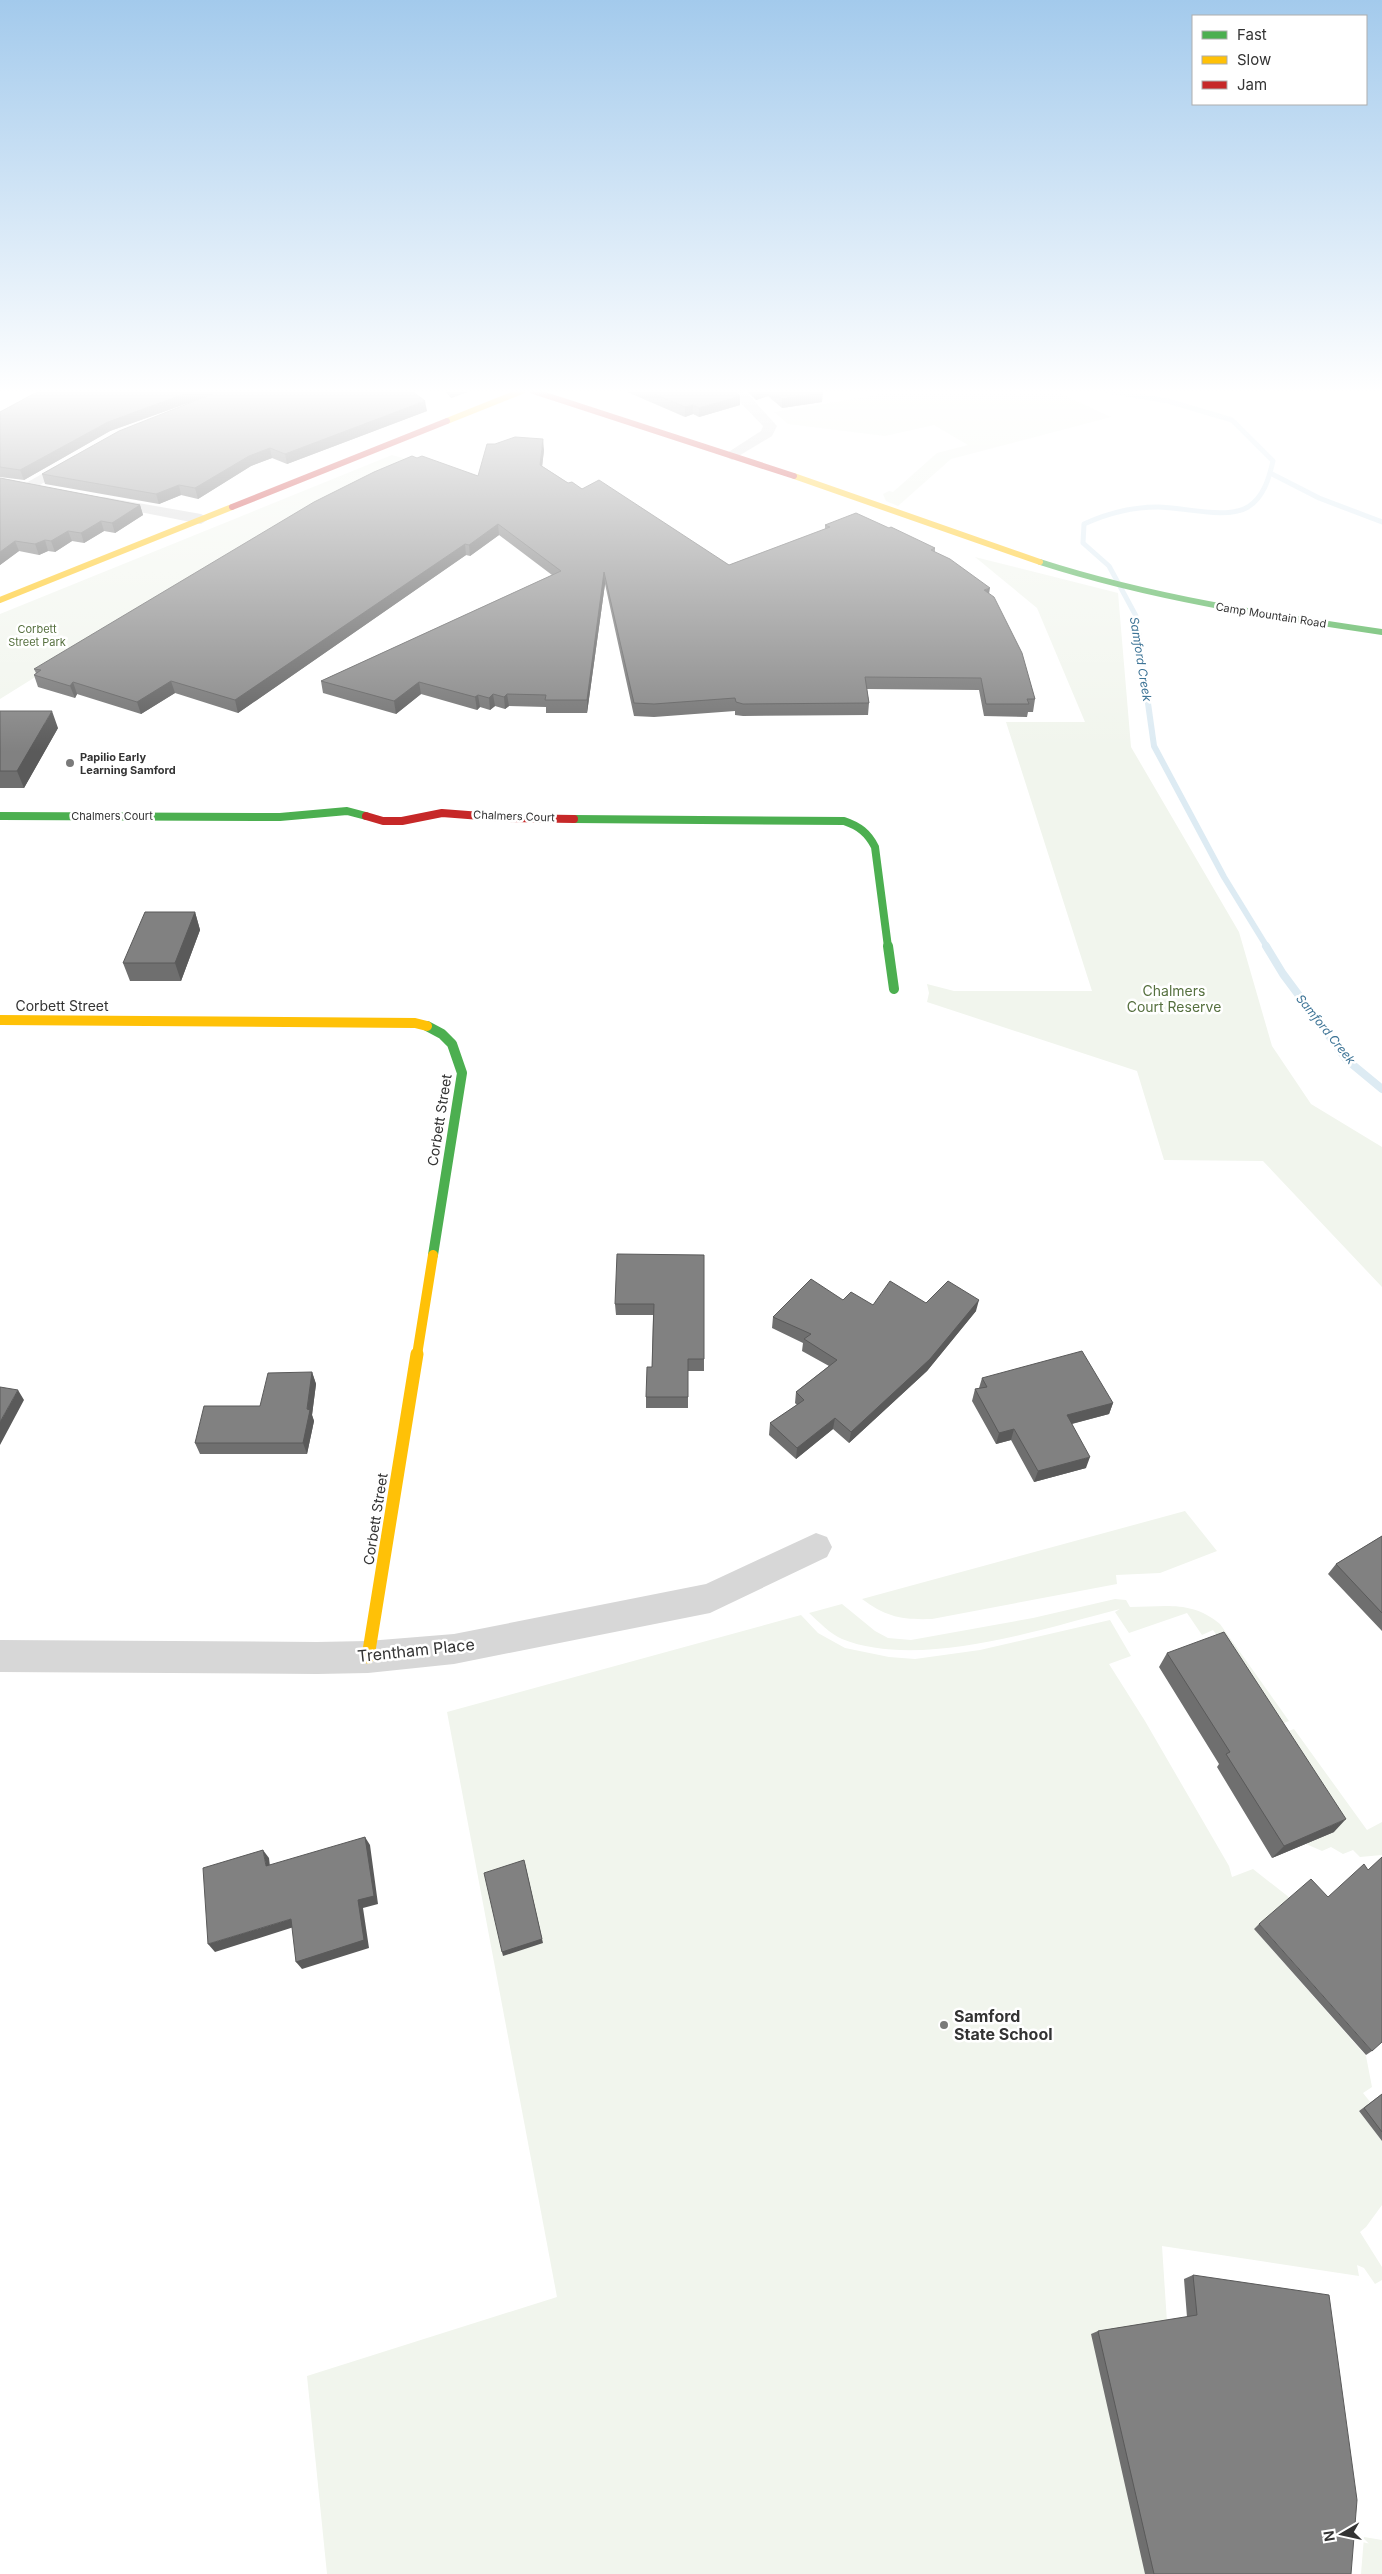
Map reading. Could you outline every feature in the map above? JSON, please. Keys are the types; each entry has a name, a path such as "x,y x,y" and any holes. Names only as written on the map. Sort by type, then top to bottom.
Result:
{"street":[{"path":"154,511 201,520"},
{"path":"0,600 223,511"},
{"name":"Camp Mountain Road","path":"891,511 1102,582 1214,606 1382,632"},
{"name":"Chalmers Court","path":"0,816 280,817 348,811 382,821 402,821 442,813 506,818 844,821 857,825 866,832 874,847 894,989"},
{"name":"Corbett Street","path":"0,1020 414,1023 436,1028 453,1040 460,1054 462,1073 368,1657"},
{"name":"Trentham Place","path":"0,1656 368,1657 454,1649 710,1598 816,1547"}],"green space":[{"name":"Corbett Street Park","path":"254,511 314,511 225,559 0,699 0,614"},
{"name":"Chalmers Court Reserve","path":"975,557 1118,593 1131,747 1239,932 1272,1046 1311,1104 1382,1147 1382,1287 1263,1161 1164,1160 1137,1071 927,1002 929,993 927,984 954,991 1092,991 1006,722 1085,722 1037,608"},
{"path":"1185,1511 1217,1551 1160,1573 1116,1575 1117,1584 932,1619 903,1618 887,1614 862,1599"},
{"path":"1115,1599 1126,1600 1130,1607 1177,1606 1199,1611 1209,1616 1220,1624 1289,1721 1232,1743 1232,1656 1213,1630 1202,1635 1187,1613 1129,1633 1115,1612 1120,1609 981,1643 907,1650 873,1647 842,1639 829,1631 809,1613 842,1604 875,1631 888,1638 911,1640 1033,1618"},
{"name":"Samford State School","path":"801,1615 818,1633 845,1648 889,1657 915,1659 980,1650 1110,1620 1131,1656 1109,1664 1145,1721 1229,1866 1232,1877 1253,1869 1290,1898 1254,1929 1366,2056 1372,2087 1363,2093 1371,2103 1359,2111 1382,2141 1382,2205 1360,2232 1382,2267 1382,2280 1375,2284 1364,2268 1357,2265 1359,2276 1162,2246 1167,2322 1146,2574 327,2574 307,2376 557,2297 447,1712"},
{"path":"1294,1729 1367,1830 1382,1822 1382,1855 1360,1857 1353,1850 1343,1854 1331,1847 1322,1851 1306,1844 1334,1832 1235,1750"},
{"path":"1364,2537 1382,2540 1382,2574 1361,2574"}],"building":[{"path":"0,511 130,511 112,523 101,521 81,533 68,531 51,541 45,540 35,544 15,541 0,552"},
{"path":"299,511 647,511 729,565 830,527 825,525 856,513 935,548 931,550 950,559 990,588 984,590 994,597 1022,653 1035,699 1027,699 1029,704 986,704 981,678 865,677 869,703 743,704 736,702 735,698 654,704 634,703 604,572 587,700 545,700 546,695 507,694 504,697 493,694 489,698 478,695 475,697 419,682 394,701 321,681 561,571 498,524 469,545 465,544 235,700 171,681 137,702 73,682 70,686 34,675 41,670 34,669"},
{"path":"0,711 52,711 17,771 0,771"},
{"path":"145,912 195,912 175,963 123,963"},
{"path":"617,1254 704,1255 704,1359 688,1359 688,1397 646,1397 647,1367 652,1367 654,1304 615,1304"},
{"path":"811,1279 843,1300 851,1292 873,1305 890,1281 926,1303 948,1281 979,1300 930,1359 851,1432 835,1418 797,1448 770,1423 804,1400 796,1392 837,1360 804,1339 811,1334 773,1317"},
{"path":"1082,1351 1113,1403 1067,1415 1090,1457 1038,1471 1014,1429 999,1433 975,1389 987,1387 982,1378"},
{"path":"312,1372 307,1409 310,1410 303,1443 195,1443 204,1406 260,1406 268,1373"},
{"path":"0,1387 18,1390 0,1422"},
{"path":"1382,1536 1382,1613 1336,1564"},
{"path":"1224,1632 1346,1819 1284,1846 1226,1754 1230,1752 1167,1653"},
{"path":"365,1837 374,1896 358,1900 364,1940 296,1962 291,1919 208,1944 203,1868 263,1850 266,1866"},
{"path":"1382,1857 1382,2042 1372,2051 1259,1924 1311,1879 1328,1897 1364,1864 1368,1870"},
{"path":"524,1860 542,1939 502,1952 484,1873"},
{"path":"1382,2094 1382,2132 1364,2108"},
{"path":"1193,2275 1329,2295 1357,2500 1351,2574 1154,2574 1098,2331 1197,2315"}],"waterway":[{"name":"Samford Creek","path":"1120,511 1084,524 1083,543 1109,566 1136,616 1138,633"},
{"name":"Samford Creek","path":"1196,511 1216,513 1238,511"},
{"path":"1353,511 1382,522"},
{"name":"Samford Creek","path":"1138,632 1154,746 1224,877 1267,947"},
{"name":"Samford Creek","path":"1266,946 1283,974 1347,1060 1382,1089"}],"traffic: fast":[{"path":"1040,562 1082,576 1166,597 1252,613 1382,632"},
{"path":"0,816 280,817 347,811 366,816"},
{"path":"574,819 844,821 854,825 867,833 875,847 894,989"},
{"path":"427,1026 448,1038 458,1057 462,1073 433,1255"}],"traffic: slow":[{"path":"0,600 222,511"},
{"path":"894,511 1040,562"},
{"path":"0,1020 415,1023 427,1026"},
{"path":"368,1657 433,1255"}],"traffic: jam":[{"path":"366,816 383,821 402,821 442,813 507,818 574,819"}],"place":[{"name":"Papilio Early Learning Samford","path":"70,763"},
{"name":"Samford State School","path":"944,2025"}]}
